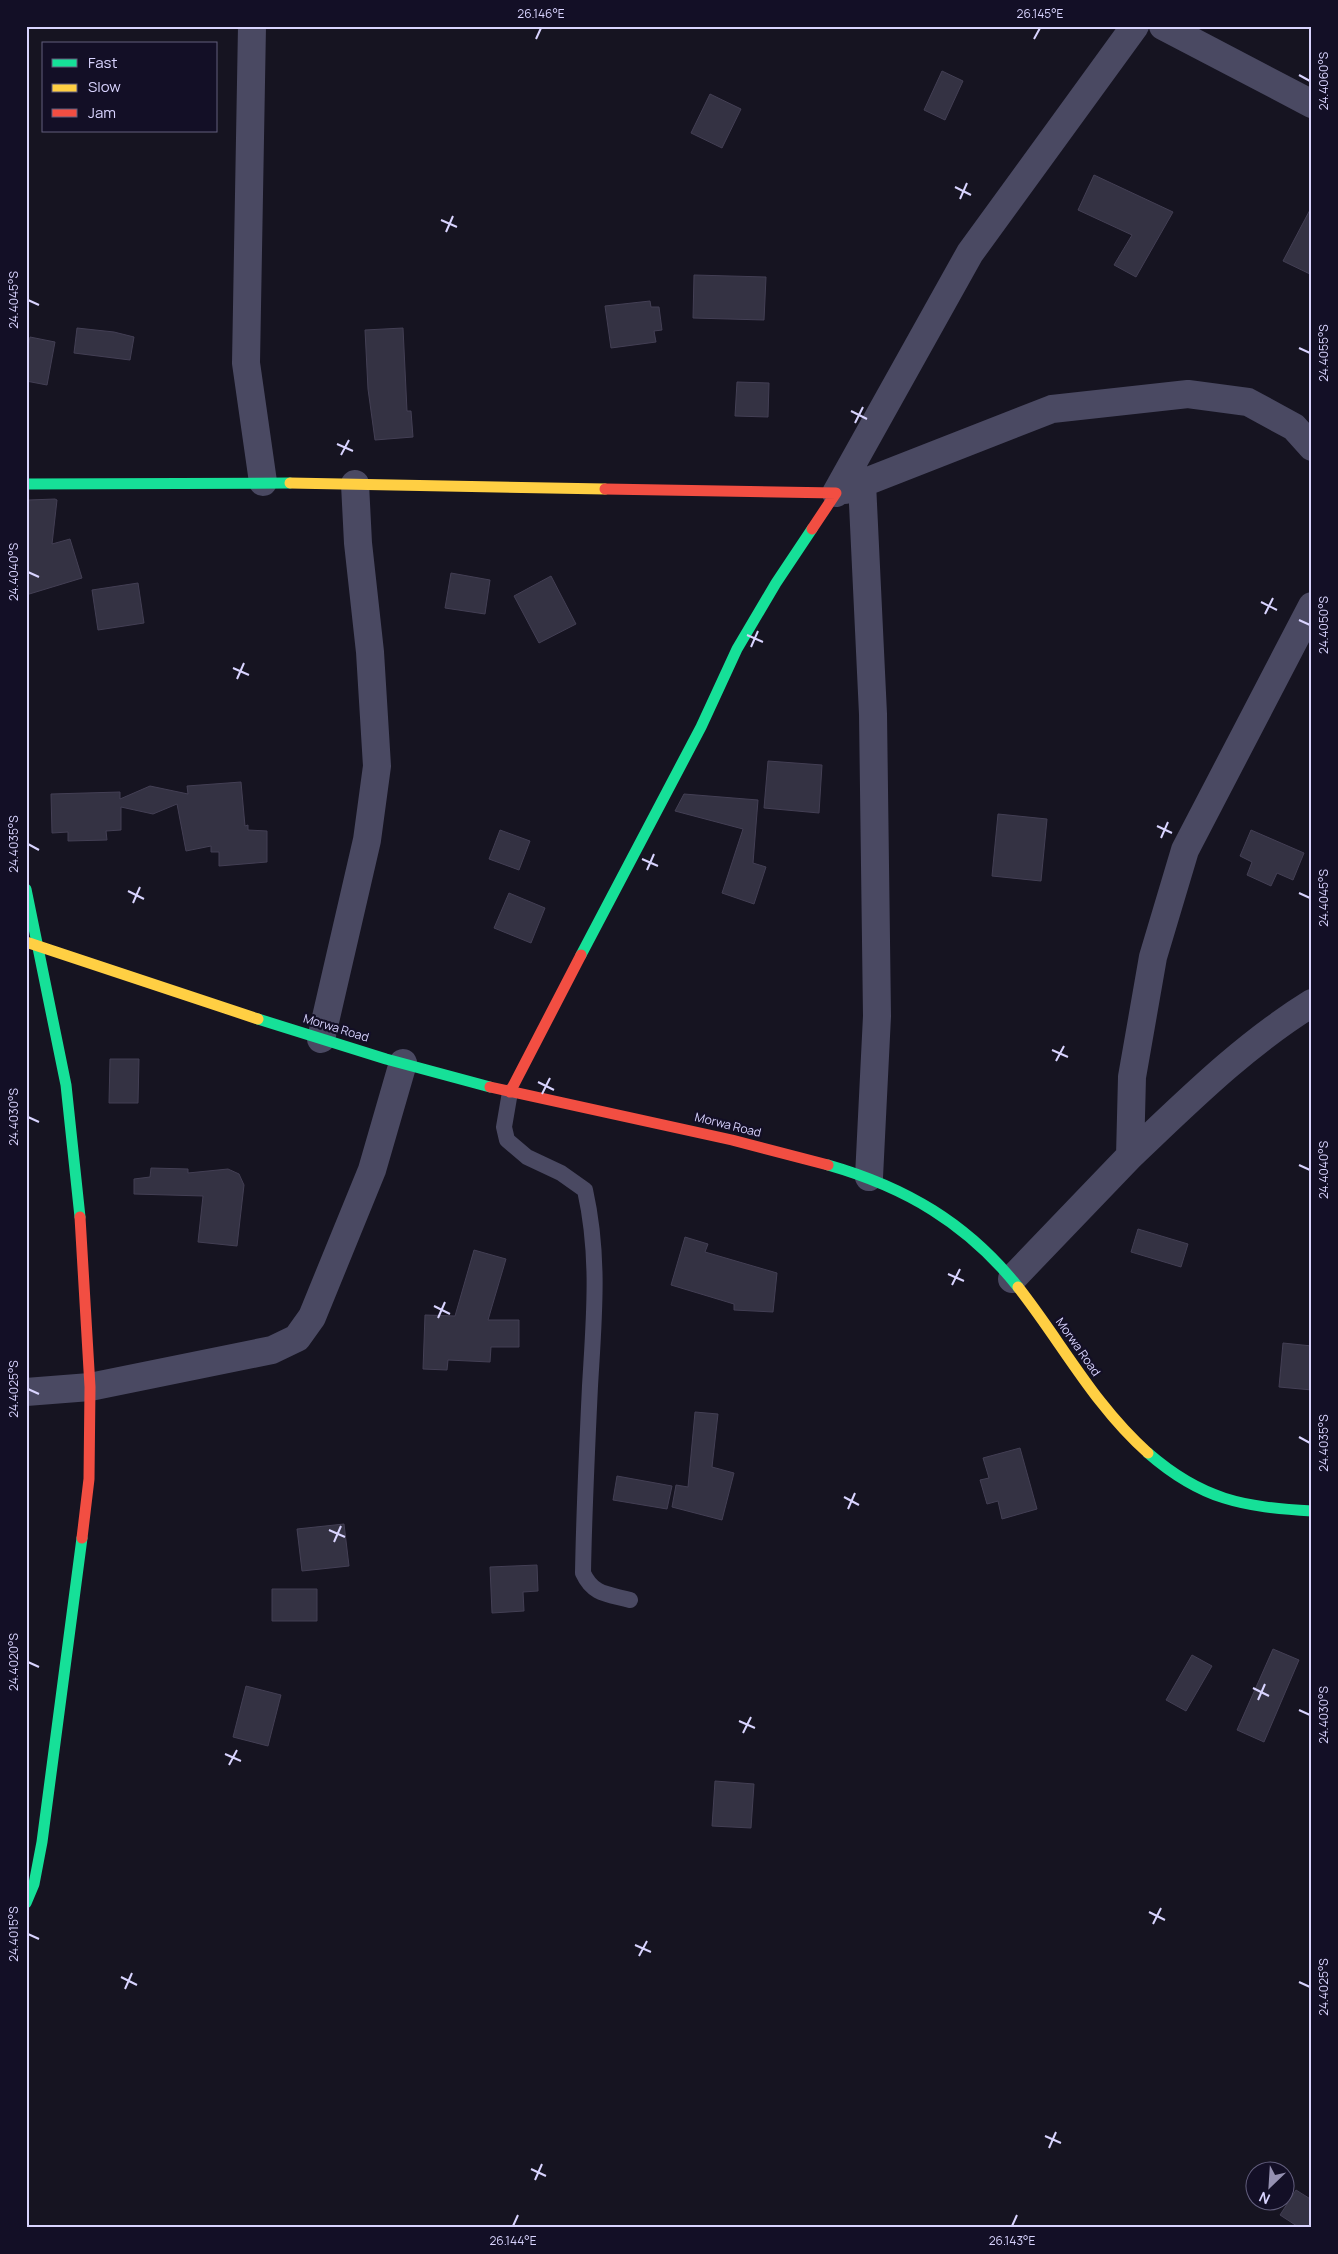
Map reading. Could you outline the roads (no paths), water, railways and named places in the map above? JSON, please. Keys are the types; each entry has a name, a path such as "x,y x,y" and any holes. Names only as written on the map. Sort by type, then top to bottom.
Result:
{"street":[{"path":"252,26 246,363 263,482"},
{"path":"510,1092 701,727 737,649 776,583 836,493 970,253 1135,26"},
{"path":"1163,26 1312,104"},
{"path":"26,484 263,482 836,493 1052,409 1188,394 1248,402 1294,427 1312,447"},
{"path":"862,483 873,714 877,1016 869,1177"},
{"path":"321,1038 367,840 377,766 370,652 358,543 355,484"},
{"path":"1130,1156 1132,1077 1153,958 1185,850 1312,606"},
{"path":"26,889 32,944 66,1085 81,1230 90,1387 89,1479 69,1645 42,1842 34,1884 26,1903"},
{"name":"Morwa Road","path":"32,944 403,1063 510,1092 696,1130 869,1177 909,1194 933,1209 1012,1279 1083,1381 1112,1417 1135,1441 1183,1480 1213,1496 1254,1507 1312,1511"},
{"path":"1012,1279 1130,1156 1218,1073 1285,1020 1312,1003"},
{"path":"26,1392 90,1387 272,1350 297,1338 312,1317 372,1170 403,1063"}],"lane":[{"path":"510,1092 504,1127 507,1140 527,1157 561,1172 585,1190 591,1217 596,1274 584,1491 582,1573 596,1591 630,1600"}]}
